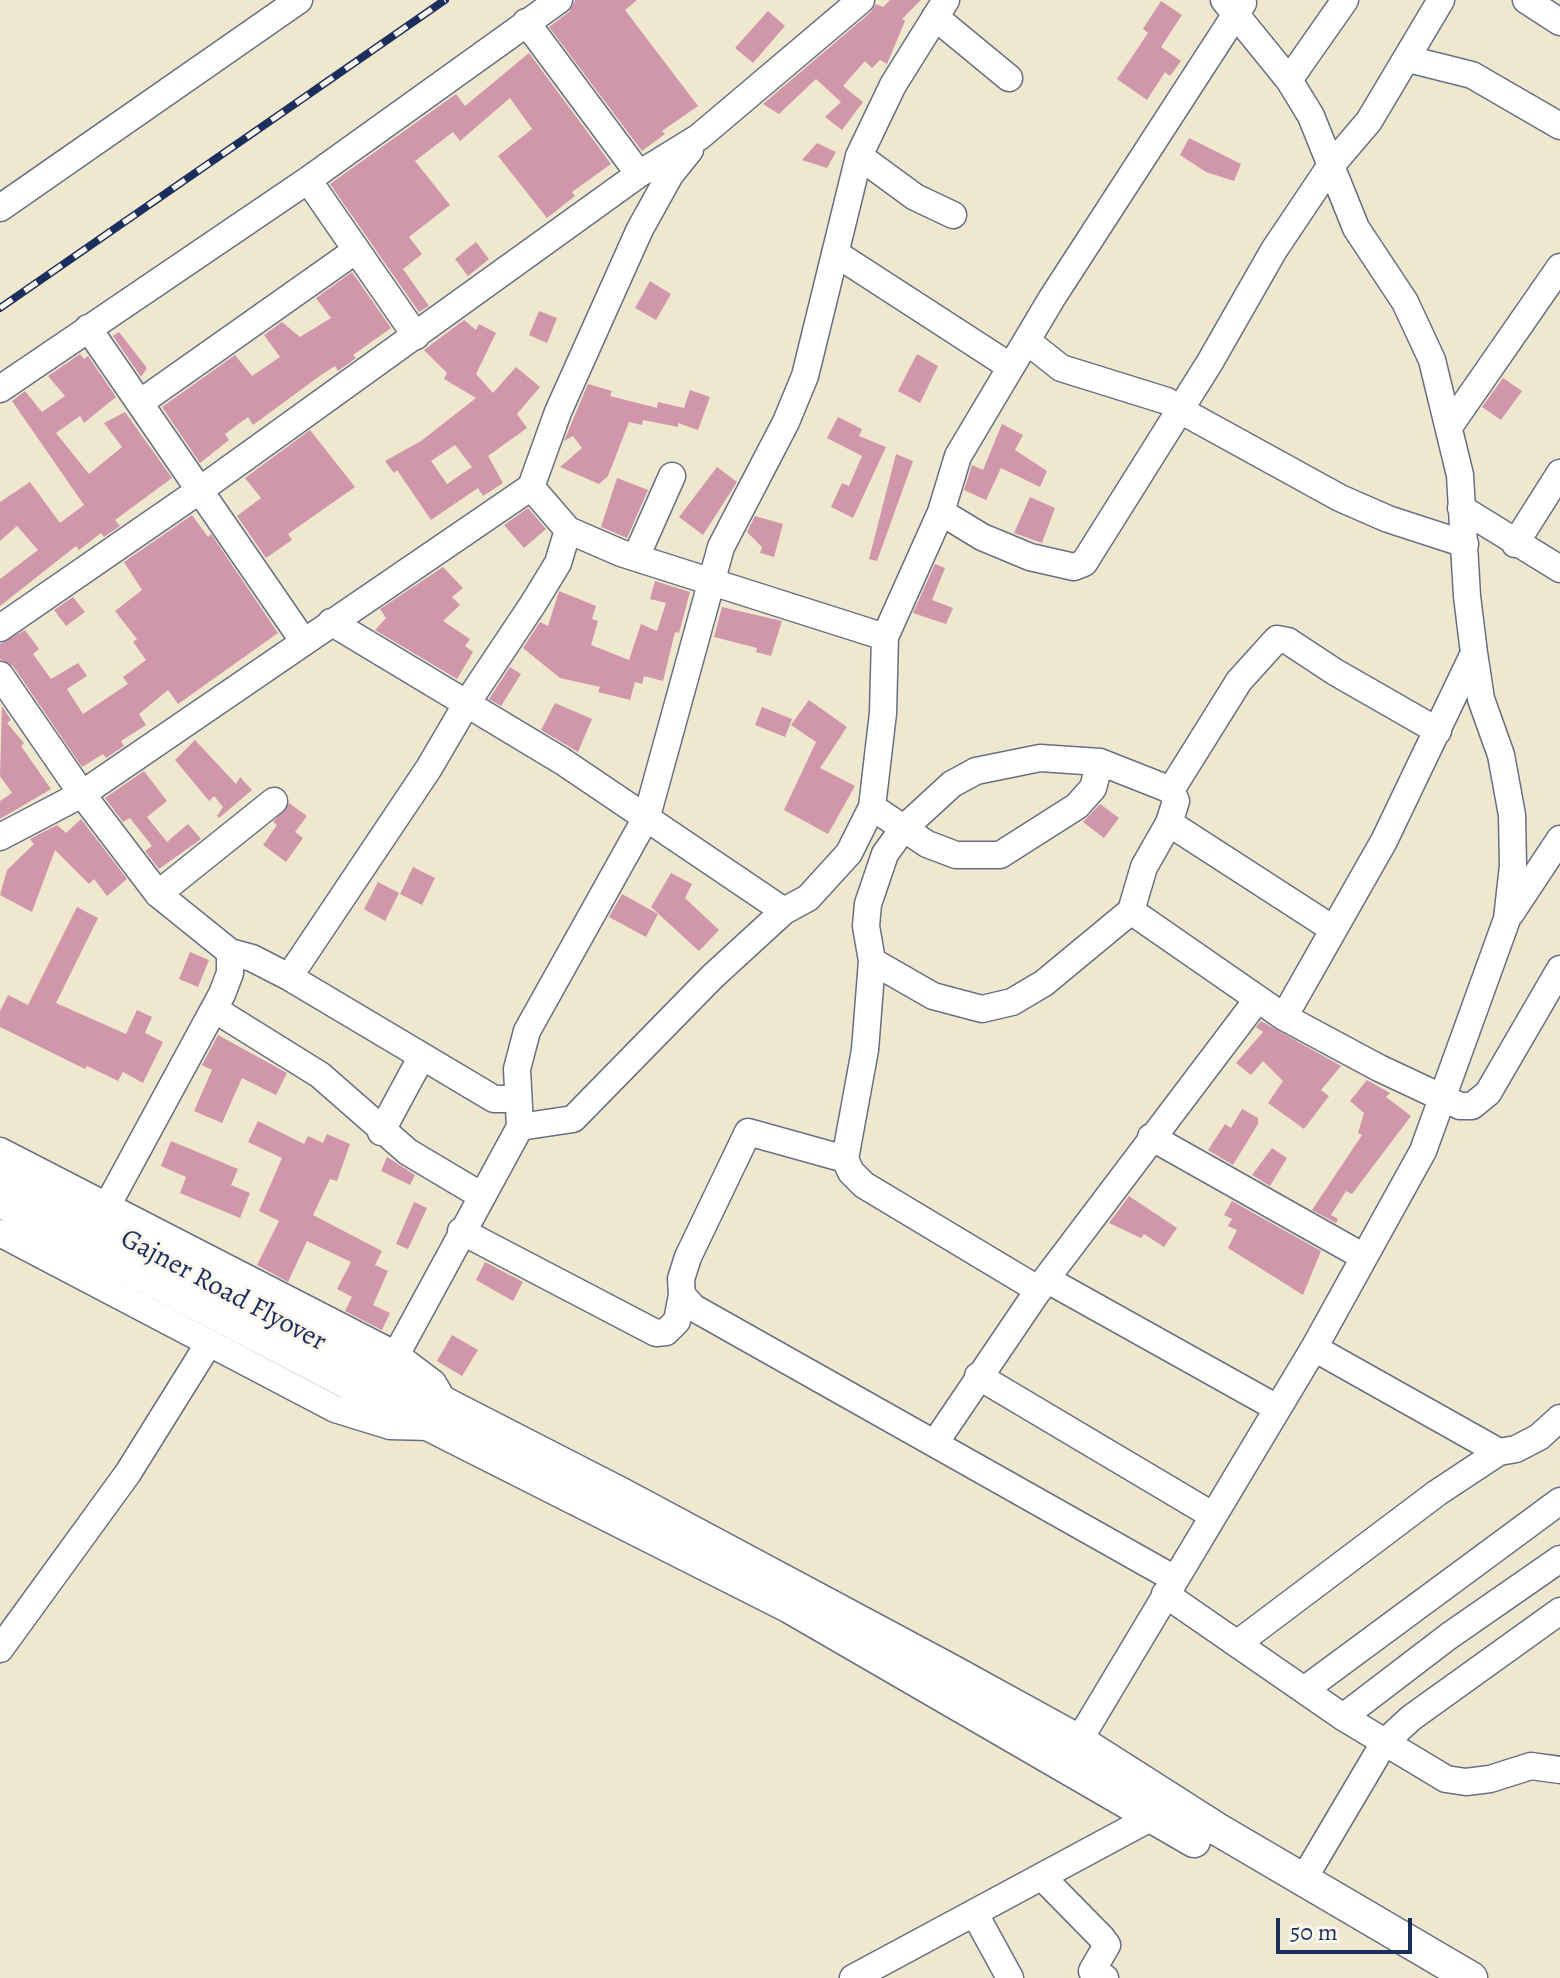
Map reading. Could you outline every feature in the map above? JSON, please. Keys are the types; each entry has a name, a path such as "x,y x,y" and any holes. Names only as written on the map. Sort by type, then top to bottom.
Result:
{"main road":[{"name":"Gajner Road Flyover","path":"0,1175 400,1383 440,1417 790,1607 1072,1752 1165,1811"},
{"name":"Gajner Road Flyover","path":"0,1201 400,1383"},
{"path":"1165,1811 1303,1880 1471,1978"},
{"path":"1165,1811 1428,1978"}],"street":[{"path":"0,208 299,0"},
{"path":"0,389 308,180 559,0"},
{"path":"0,628 200,490 639,174 699,137 861,0"},
{"path":"1289,80 1345,0"},
{"path":"941,512 982,537 1030,557 1074,567 1084,563 1173,406 1329,168 1369,121 1441,0"},
{"path":"1526,0 1560,22"},
{"path":"520,1127 573,1119 712,977 784,911 808,898 849,853 872,807 883,713 885,637 941,512 958,456 1234,5 1289,80 1311,116 1329,168 1356,228 1405,302 1432,360 1451,424 1460,475 1474,653 1481,699 1501,755 1512,815 1513,866 1507,919"},
{"path":"400,1383 461,1231 520,1127 517,1069 527,1031 647,816 721,547 786,422 805,376 859,156 893,85 941,8 1009,78"},
{"path":"526,22 639,174"},
{"path":"1408,59 1472,75 1560,126"},
{"path":"0,837 82,794 531,487 558,412 640,229 670,175 699,137"},
{"path":"859,156 915,197 953,215"},
{"path":"308,180 416,336"},
{"path":"141,402 355,251"},
{"path":"835,253 1011,367"},
{"path":"1451,424 1560,267"},
{"path":"88,328 304,642"},
{"path":"1027,341 1061,368 1173,406 1340,498 1388,519 1465,544"},
{"path":"1515,544 1560,473"},
{"path":"636,557 672,476"},
{"path":"531,487 568,530 636,557 885,637"},
{"path":"1461,508 1560,569"},
{"path":"289,977 429,768 467,703 558,563 568,530"},
{"path":"331,622 647,816 784,911"},
{"path":"1171,790 1239,681 1265,648 1277,639 1288,641 1335,672 1438,731"},
{"path":"1284,1017 1384,841 1474,653"},
{"path":"0,675 82,794 158,894 230,952 252,958 289,977 494,1099 518,1099"},
{"path":"872,961 933,996 982,1009 1012,1002 1044,983 1131,911 1144,867 1169,823 1176,801 1171,790 1100,762 1040,758 960,777 903,829 885,854 868,904 866,926 872,961 865,1050 845,1159 851,1172 864,1185 1042,1285 1277,1408"},
{"path":"872,807 903,829 956,855 1000,855 1077,806 1093,788 1100,762"},
{"path":"158,894 274,801"},
{"path":"1169,823 1333,929"},
{"path":"1072,1752 1314,1348 1423,1151 1439,1099 1507,919 1560,839"},
{"path":"1131,911 1284,1017 1439,1099 1472,1106 1488,1093 1560,969"},
{"path":"107,1206 214,1009 230,973 230,952"},
{"path":"935,1443 1042,1285 1257,1000"},
{"path":"214,1009 320,1075 381,1132 420,1161 482,1196"},
{"path":"381,1132 422,1056"},
{"path":"461,1231 656,1333 666,1332 677,1321 682,1295 681,1279 688,1257 748,1132 845,1159"},
{"path":"1151,1137 1364,1257"},
{"path":"0,1151 107,1206 400,1383 433,1383 440,1417 390,1426 335,1409 0,1233"},
{"path":"682,1295 694,1308 935,1443 1169,1586 1238,1643 1304,1690 1384,1743 1446,1779 1466,1782 1490,1779 1515,1769 1556,1772"},
{"path":"0,1649 128,1473 209,1343"},
{"path":"1314,1348 1499,1452"},
{"path":"978,1376 1212,1515"},
{"path":"1238,1643 1437,1493 1499,1452 1516,1449 1539,1437 1560,1418"},
{"path":"1304,1690 1355,1649 1560,1501"},
{"path":"1343,1717 1449,1636 1560,1559"},
{"path":"1303,1880 1384,1743 1411,1718 1560,1611"},
{"path":"853,1978 1165,1811"},
{"path":"1043,1878 1107,1945 1092,1971 1105,1978"},
{"path":"975,1914 1010,1978"}],"building":[{"path":"575,0 637,0 625,10 698,106 662,131 665,134 642,151 549,27 569,12"},
{"path":"890,0 921,0 902,19 905,21 887,64 880,60 872,68 865,61 843,86 863,102 842,130 825,117 841,102 816,79 779,114 763,104 871,12 876,4 883,7"},
{"path":"1161,1 1182,15 1161,47 1181,61 1170,76 1165,72 1147,100 1117,79 1148,33 1143,29"},
{"path":"768,11 785,26 753,63 735,48"},
{"path":"529,53 611,164 572,192 575,196 547,218 498,156 532,129 510,98 460,141 453,132 415,161 450,205 409,237 422,254 403,269 429,306 419,312 330,184 456,94 465,106"},
{"path":"1189,138 1241,164 1234,181 1206,172 1180,155"},
{"path":"817,143 836,152 827,168 802,160"},
{"path":"476,242 489,259 468,276 455,259"},
{"path":"352,272 391,328 353,355 356,358 338,371 335,366 253,425 248,417 225,434 229,440 200,463 162,407 235,355 252,376 280,357 264,335 282,322 300,337 331,318 316,298"},
{"path":"650,281 671,294 656,320 635,308"},
{"path":"539,311 557,318 547,343 529,335"},
{"path":"464,320 476,330 479,324 496,333 476,374 493,393 516,367 540,387 517,414 527,428 488,456 503,483 483,496 478,488 431,520 397,470 394,473 385,461 421,441 476,398 444,379 447,373 424,350","holes":["455,445 472,467 447,484 431,461"]},
{"path":"119,332 147,368 141,377 113,336"},
{"path":"80,354 84,359 88,356 116,397 84,423 80,416 56,433 89,474 122,447 104,423 125,412 172,478 115,520 120,526 104,537 101,533 79,550 76,546 0,606 0,579 38,550 17,526 0,541 0,502 30,482 60,523 84,505 12,401 25,391 42,412 65,396 48,376"},
{"path":"917,354 938,366 920,403 898,391"},
{"path":"1503,378 1522,391 1501,420 1482,407"},
{"path":"588,384 612,391 610,396 657,408 658,402 684,408 690,390 710,397 698,430 678,423 678,427 643,420 642,425 629,422 608,476 599,484 560,467 582,448 573,436 564,441"},
{"path":"838,417 862,429 859,436 886,447 853,518 831,507 842,483 849,486 862,456 827,438"},
{"path":"1002,424 1023,435 1015,450 1047,471 1040,487 1001,468 986,500 964,490 972,465 983,470"},
{"path":"310,430 355,487 288,534 292,540 266,558 237,516 261,498 245,478"},
{"path":"896,454 913,461 877,561 869,559"},
{"path":"717,467 737,482 703,535 679,517"},
{"path":"617,478 648,490 627,538 601,527"},
{"path":"1030,497 1055,508 1042,543 1014,533"},
{"path":"528,508 546,529 524,548 504,525"},
{"path":"192,515 208,537 211,534 278,633 178,704 168,690 139,714 146,725 121,741 124,746 106,758 103,754 82,767 13,666 0,659 0,644 25,630 39,649 33,654 51,679 78,663 87,676 67,689 83,714 128,684 123,677 146,660 133,642 137,639 115,611 142,590 124,562"},
{"path":"755,516 783,524 774,557 760,553 762,547 747,532"},
{"path":"935,564 945,568 932,600 953,608 946,624 913,613"},
{"path":"443,567 463,588 452,597 460,605 443,621 470,639 465,646 473,652 457,679 375,630 386,618 380,609"},
{"path":"655,581 690,592 679,633 675,632 663,681 644,676 642,684 635,682 630,700 598,692 600,687 560,678 523,648 540,622 548,626 559,591 596,606 592,619 598,621 591,645 629,660 641,624 657,631 666,603 650,599"},
{"path":"73,597 85,612 66,626 54,610"},
{"path":"722,607 782,621 771,656 756,652 757,648 714,637"},
{"path":"510,667 521,674 501,706 489,699"},
{"path":"809,700 847,727 820,768 855,786 828,834 784,810 816,742 791,725"},
{"path":"555,703 592,719 578,752 541,730"},
{"path":"2,706 11,720 7,723 24,743 21,746 51,789 0,819 0,801 12,793 0,776"},
{"path":"762,707 792,719 785,737 755,725"},
{"path":"195,740 236,784 240,777 252,790 219,818 217,816 223,807 214,796 209,801 175,760"},
{"path":"144,771 167,801 147,817 167,842 188,824 201,839 159,869 145,851 152,846 130,818 123,822 105,798"},
{"path":"289,803 307,816 295,832 303,838 286,862 263,845 277,825 273,822"},
{"path":"1100,804 1119,818 1104,838 1083,822"},
{"path":"81,819 127,879 107,896 94,879 89,884 55,850 32,912 0,895 7,870 34,844 30,839 57,825 66,833"},
{"path":"413,867 435,878 422,905 400,894"},
{"path":"671,873 692,884 685,898 719,930 699,951 651,907"},
{"path":"378,882 399,893 385,921 364,909"},
{"path":"622,894 658,914 646,937 609,917"},
{"path":"77,907 98,918 56,1003 126,1034 137,1010 152,1017 145,1033 163,1042 143,1083 123,1072 118,1081 87,1066 85,1069 0,1027 0,1011 8,995 28,1005"},
{"path":"190,952 209,960 198,987 179,979"},
{"path":"1261,1021 1341,1066 1321,1090 1329,1096 1304,1129 1268,1103 1283,1081 1263,1061 1251,1075 1236,1063 1263,1032 1256,1027"},
{"path":"218,1035 287,1073 276,1095 242,1078 222,1123 194,1111 212,1070 202,1065"},
{"path":"1367,1080 1390,1093 1386,1097 1411,1116 1352,1194 1346,1191 1331,1215 1338,1219 1336,1223 1312,1210 1362,1135 1358,1133 1364,1113 1350,1101"},
{"path":"1242,1109 1258,1118 1258,1124 1233,1165 1208,1150 1225,1124 1231,1128"},
{"path":"258,1121 304,1144 308,1136 323,1143 327,1134 350,1144 337,1181 330,1179 313,1215 382,1251 375,1265 388,1271 373,1305 390,1313 382,1330 345,1311 352,1297 337,1289 351,1262 307,1241 288,1282 257,1265 279,1221 259,1211 282,1158 248,1142"},
{"path":"171,1141 238,1169 231,1185 250,1193 240,1218 180,1193 186,1177 161,1166"},
{"path":"1272,1148 1287,1158 1270,1186 1252,1175"},
{"path":"387,1157 415,1175 410,1185 381,1171"},
{"path":"1129,1196 1177,1228 1164,1247 1144,1234 1141,1238 1109,1223"},
{"path":"1232,1201 1321,1251 1303,1295 1228,1248 1237,1230 1228,1226 1232,1219 1224,1215"},
{"path":"414,1202 427,1208 408,1249 396,1244"},
{"path":"485,1262 523,1282 513,1301 476,1280"},
{"path":"452,1335 478,1350 462,1376 437,1361"}],"railway":[{"path":"0,308 445,0"}]}
